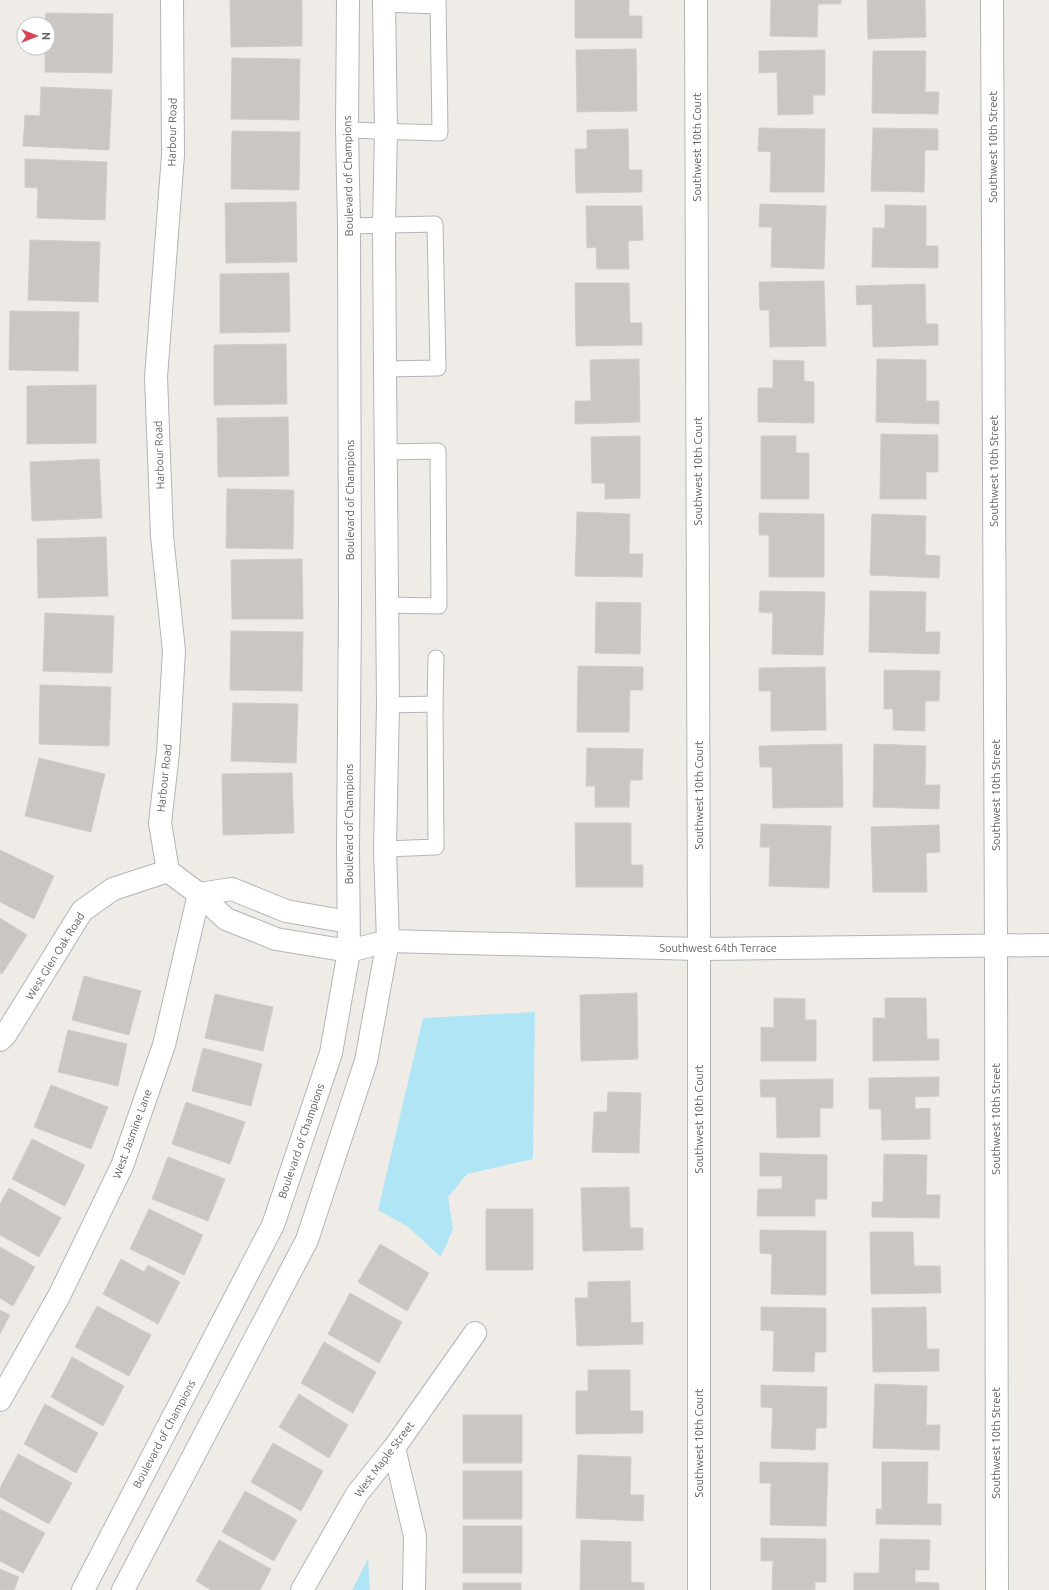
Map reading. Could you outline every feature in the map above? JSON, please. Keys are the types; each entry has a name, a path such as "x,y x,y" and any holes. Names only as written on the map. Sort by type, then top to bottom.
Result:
{"street":[{"name":"Harbour Road","path":"168,871 160,823 168,753 174,651 162,536 156,376 173,156 172,0"},
{"name":"Boulevard of Champions","path":"83,1590 273,1225 331,1053 349,951 350,611 349,226 347,130 348,0"},
{"name":"Southwest 10th Court","path":"696,0 699,949 699,1590"},
{"name":"Southwest 10th Street","path":"992,0 996,945 996,1590"},
{"path":"124,1590 307,1240 366,1061 388,941 385,849 388,705 384,225 386,131 384,2"},
{"path":"168,871 198,894 226,919 276,939 349,951"},
{"name":"West Glen Oak Road","path":"0,1040 6,1034 82,912 113,889 168,871"},
{"path":"198,894 232,889 286,912 348,922"},
{"name":"West Jasmine Lane","path":"0,1400 59,1296 122,1166 164,1045 198,894"},
{"name":"Southwest 64th Terrace","path":"348,922 388,941"},
{"name":"Southwest 64th Terrace","path":"349,951 388,941 699,949 1049,945"},
{"name":"West Maple Street","path":"302,1590 357,1494 394,1448 475,1333"},
{"path":"394,1448 415,1536 414,1590"}],"lane":[{"path":"347,130 440,132 438,3 384,2"},
{"path":"349,226 435,224 438,368 385,369"},
{"path":"386,452 438,451 439,598 439,606 387,605"},
{"path":"385,849 436,847 436,658"},
{"path":"388,705 435,704"}],"water":[{"path":"535,1012 533,1159 467,1174 448,1197 453,1229 441,1257 407,1226 378,1210 423,1018"},
{"path":"368,1559 370,1590 352,1590"}],"building":[{"path":"230,0 302,0 302,46 231,47"},
{"path":"575,0 629,0 629,16 642,16 642,38 575,38"},
{"path":"771,0 841,0 841,4 818,4 817,37 770,36"},
{"path":"867,0 925,0 926,37 868,39"},
{"path":"46,13 113,14 112,73 45,72 45,56 56,56 56,16 46,16"},
{"path":"636,49 637,111 577,112 576,50"},
{"path":"825,50 825,95 813,95 813,114 778,115 777,72 759,73 759,51"},
{"path":"873,51 926,51 925,92 939,92 938,114 872,113"},
{"path":"232,58 300,59 299,120 231,119"},
{"path":"41,87 112,90 109,150 23,146 25,115 40,116"},
{"path":"759,128 825,129 824,192 770,192 771,152 758,151"},
{"path":"873,128 938,129 938,150 925,150 924,192 871,191"},
{"path":"628,129 629,170 642,170 642,192 576,193 575,149 587,149 587,130"},
{"path":"232,131 300,132 299,190 231,189"},
{"path":"25,159 107,162 105,220 37,218 38,188 25,187"},
{"path":"296,202 297,262 226,263 225,203"},
{"path":"760,204 826,206 824,269 771,267 772,227 759,227"},
{"path":"885,205 926,206 926,246 938,246 938,268 872,267 873,228 885,228"},
{"path":"586,206 642,206 643,240 628,241 629,269 597,269 596,247 587,248"},
{"path":"30,240 100,242 98,302 28,300"},
{"path":"289,273 290,332 220,333 220,274"},
{"path":"824,281 826,346 770,347 769,310 760,310 759,282"},
{"path":"575,283 629,283 630,323 642,323 642,345 576,346"},
{"path":"925,284 926,324 938,324 938,345 873,347 872,304 857,305 856,286"},
{"path":"10,311 79,312 78,371 9,370"},
{"path":"286,344 287,404 214,405 214,345"},
{"path":"639,359 640,422 575,424 575,401 591,401 590,360"},
{"path":"877,359 926,360 926,401 939,401 939,424 876,422"},
{"path":"773,360 804,361 804,381 814,382 814,423 758,422 758,388 773,388"},
{"path":"96,385 96,443 27,444 27,386"},
{"path":"288,417 289,476 218,477 217,418"},
{"path":"881,434 938,435 938,472 926,472 926,499 880,499"},
{"path":"640,436 640,498 605,499 605,483 592,483 591,437"},
{"path":"761,436 796,436 796,453 809,453 809,499 761,499"},
{"path":"99,459 102,518 32,521 30,462"},
{"path":"227,489 294,490 293,549 226,548"},
{"path":"577,512 630,514 629,554 643,554 642,577 575,576"},
{"path":"759,513 824,514 824,577 769,577 769,535 759,535"},
{"path":"872,514 926,516 925,555 940,556 939,578 870,575"},
{"path":"106,537 108,596 38,598 37,539"},
{"path":"302,559 303,619 232,619 231,560"},
{"path":"760,591 825,592 823,655 772,654 773,613 759,612"},
{"path":"870,591 926,592 925,632 940,632 939,654 869,652"},
{"path":"596,602 641,603 640,654 595,653"},
{"path":"45,613 114,616 112,673 43,671"},
{"path":"231,631 303,632 302,691 230,690"},
{"path":"578,666 643,667 643,690 630,690 629,732 577,732"},
{"path":"825,667 826,730 771,731 771,691 759,691 759,668"},
{"path":"884,670 940,671 939,701 925,701 925,731 893,730 893,709 884,709"},
{"path":"40,685 111,687 109,746 39,744"},
{"path":"233,703 298,704 296,763 231,761"},
{"path":"842,744 843,807 773,808 772,767 760,767 759,746"},
{"path":"874,744 926,746 925,785 940,785 939,809 873,807"},
{"path":"587,748 643,749 642,780 630,780 629,807 595,807 595,786 586,786"},
{"path":"39,758 105,774 91,832 25,816"},
{"path":"292,773 294,833 223,835 222,774"},
{"path":"575,823 631,823 631,865 643,865 643,887 576,887"},
{"path":"761,824 831,826 829,888 769,886 770,847 760,847"},
{"path":"939,825 940,852 926,853 927,892 873,892 871,827"},
{"path":"0,850 54,876 34,919 0,902"},
{"path":"0,918 27,935 2,974 0,973"},
{"path":"84,976 141,991 129,1035 72,1020"},
{"path":"637,993 638,1059 581,1061 580,995"},
{"path":"215,994 273,1007 263,1051 205,1038"},
{"path":"774,998 805,999 805,1020 816,1020 816,1061 761,1061 761,1027 774,1028"},
{"path":"885,998 926,998 927,1039 939,1039 939,1060 873,1061 873,1018 885,1018"},
{"path":"68,1030 127,1044 118,1086 58,1072"},
{"path":"203,1048 262,1064 251,1106 192,1091"},
{"path":"939,1077 939,1096 915,1097 915,1109 930,1108 930,1139 882,1140 881,1109 869,1109 869,1078"},
{"path":"833,1079 833,1108 820,1108 820,1137 777,1138 776,1097 761,1097 760,1080"},
{"path":"51,1085 108,1107 91,1149 34,1127"},
{"path":"608,1092 641,1093 639,1153 592,1152 594,1112 607,1112"},
{"path":"186,1102 245,1122 230,1164 172,1144"},
{"path":"32,1139 85,1165 65,1206 12,1179"},
{"path":"760,1153 827,1155 827,1199 815,1199 815,1216 757,1216 758,1189 782,1189 782,1176 760,1176"},
{"path":"884,1154 927,1155 926,1195 940,1195 939,1218 872,1217 872,1202 883,1202"},
{"path":"168,1157 225,1179 208,1221 152,1199"},
{"path":"629,1187 630,1228 643,1228 643,1250 583,1251 581,1188"},
{"path":"9,1188 61,1218 39,1257 0,1235 0,1204"},
{"path":"149,1209 203,1235 184,1275 130,1249"},
{"path":"486,1209 533,1209 533,1270 486,1270"},
{"path":"760,1230 826,1231 826,1295 771,1294 772,1254 760,1253"},
{"path":"870,1232 913,1232 914,1266 940,1266 941,1293 871,1294"},
{"path":"380,1244 429,1273 407,1311 358,1282"},
{"path":"0,1247 35,1267 13,1306 0,1298"},
{"path":"121,1259 144,1272 148,1265 180,1282 158,1324 103,1294"},
{"path":"630,1281 631,1323 643,1322 643,1344 577,1346 575,1298 588,1298 588,1282"},
{"path":"350,1293 402,1322 379,1363 328,1334"},
{"path":"97,1306 151,1335 129,1376 75,1347"},
{"path":"761,1307 826,1308 826,1352 815,1352 814,1372 773,1371 774,1331 761,1330"},
{"path":"926,1307 927,1349 939,1349 939,1371 873,1372 872,1308"},
{"path":"0,1310 10,1315 0,1334"},
{"path":"324,1342 376,1372 353,1413 301,1383"},
{"path":"72,1357 124,1386 103,1426 51,1397"},
{"path":"588,1370 630,1370 630,1411 643,1411 643,1433 576,1434 576,1391 588,1391"},
{"path":"875,1384 927,1386 926,1425 940,1425 939,1450 873,1448"},
{"path":"761,1385 827,1387 826,1428 816,1428 815,1450 771,1448 773,1408 761,1407"},
{"path":"299,1394 348,1425 329,1458 279,1427"},
{"path":"45,1404 98,1433 76,1473 24,1444"},
{"path":"463,1415 522,1415 522,1463 463,1463"},
{"path":"273,1443 323,1471 301,1511 251,1482"},
{"path":"18,1454 72,1483 49,1524 0,1497 0,1488"},
{"path":"578,1455 631,1457 630,1495 644,1495 643,1521 576,1518"},
{"path":"760,1462 828,1463 826,1526 770,1525 771,1483 760,1483"},
{"path":"882,1462 928,1462 927,1504 941,1504 941,1525 876,1524 876,1509 882,1509"},
{"path":"463,1471 522,1471 522,1519 463,1519"},
{"path":"245,1491 297,1520 274,1561 222,1532"},
{"path":"0,1509 45,1533 23,1573 0,1561"},
{"path":"463,1526 522,1526 522,1573 463,1573"},
{"path":"761,1538 826,1539 826,1582 815,1582 815,1590 772,1590 773,1561 761,1561"},
{"path":"880,1539 930,1540 929,1570 915,1570 915,1582 939,1583 939,1590 854,1590 854,1573 879,1573"},
{"path":"219,1540 271,1569 260,1590 211,1590 196,1581"},
{"path":"581,1540 631,1542 631,1582 644,1583 644,1590 580,1590"},
{"path":"0,1569 19,1577 14,1590 0,1590"},
{"path":"463,1583 521,1583 521,1590 463,1590"}]}
